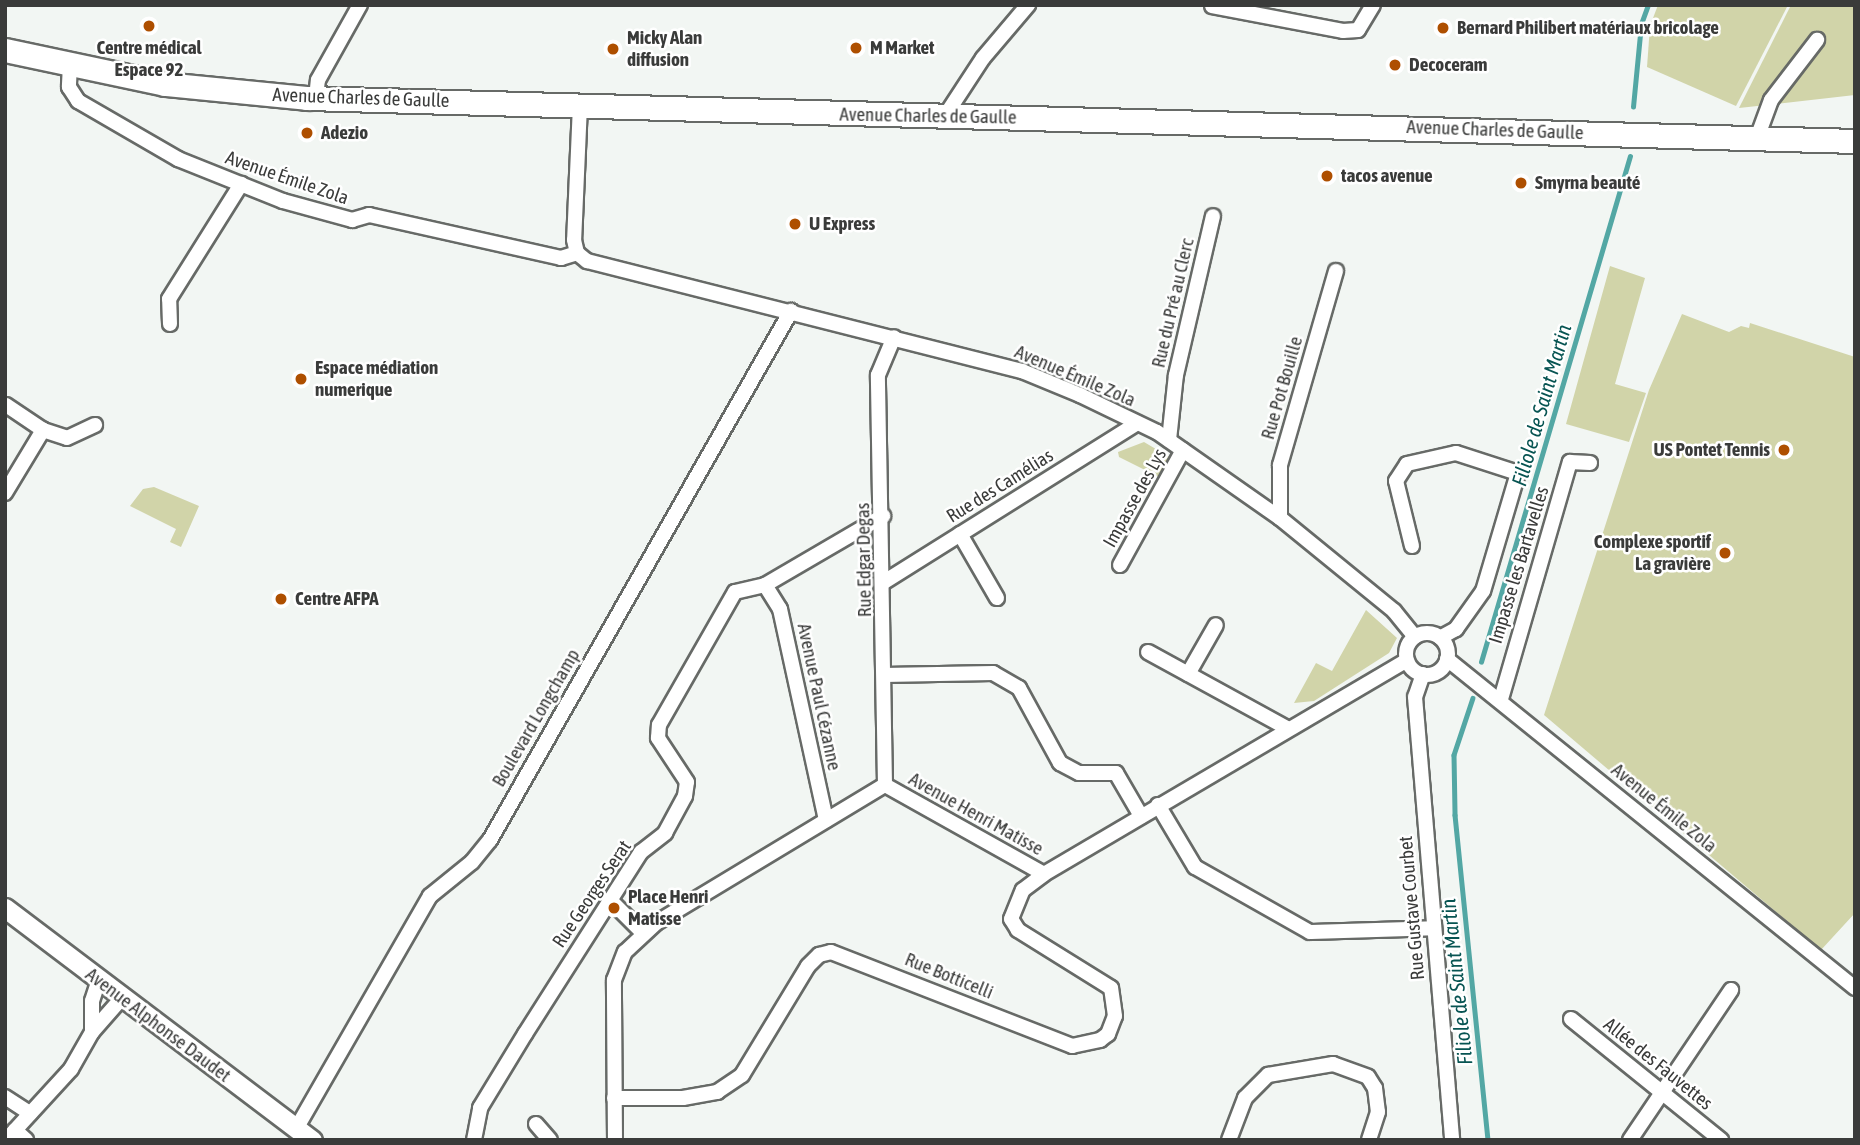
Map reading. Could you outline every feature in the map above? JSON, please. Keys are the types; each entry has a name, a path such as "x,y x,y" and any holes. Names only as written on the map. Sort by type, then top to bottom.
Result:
{"main road":[{"name":"Avenue Charles de Gaulle","path":"5,50 198,89 316,99 1855,141"}],"street":[{"path":"316,99 318,80 360,5"},
{"path":"945,116 983,58 1028,5"},
{"path":"1212,6 1343,31 1358,30 1373,5"},
{"path":"1757,138 1771,100 1817,40"},
{"name":"Avenue Émile Zola","path":"70,65 69,87 78,101 178,159 241,184 352,220 369,215 561,258 577,253 587,261 612,268 1022,371 1169,440 1280,518 1394,611 1415,637"},
{"path":"577,253 574,240 580,105"},
{"path":"170,324 169,299 241,184"},
{"name":"Rue du Pré au Clerc","path":"1169,440 1176,374 1213,216"},
{"name":"Rue Pot Bouille","path":"1280,518 1280,465 1336,271"},
{"name":"Boulevard Longchamp","path":"304,1135 430,896 472,862 490,840 791,311"},
{"name":"Rue Edgar Degas","path":"885,785 883,516 878,376 894,337"},
{"path":"6,405 43,430 67,438 95,425"},
{"name":"Rue des Camélias","path":"884,582 1137,423"},
{"path":"5,493 43,430"},
{"name":"Impasse des Lys","path":"1120,565 1183,450"},
{"path":"1412,546 1396,481 1407,464 1456,453 1518,473 1483,591 1456,629 1440,638"},
{"name":"Impasse les Bartavelles","path":"1501,699 1570,462 1590,463"},
{"name":"Rue Georges Serat","path":"474,1140 480,1108 641,852 665,833 685,796 687,782 658,738 659,725 735,592 765,585 883,516"},
{"path":"960,534 997,598"},
{"name":"Avenue Paul Cézanne","path":"765,585 780,609 826,820"},
{"path":"1188,674 1216,625"},
{"path":"1428,633 1440,638 1447,659 1435,673 1423,674 1407,660 1407,647 1415,637 1428,633"},
{"path":"1148,652 1287,728"},
{"name":"Avenue Émile Zola","path":"1447,659 1501,699 1855,988"},
{"name":"Avenue Henri Matisse","path":"615,1140 614,980 625,952 642,933 826,820 885,785 1044,874 1287,728 1407,660"},
{"path":"884,675 993,673 1019,688 1060,763 1079,773 1116,774 1141,816"},
{"name":"Rue Gustave Courbet","path":"1423,674 1415,697 1452,1140"},
{"path":"1158,806 1195,867 1310,932 1434,928"},
{"name":"Rue Botticelli","path":"614,1098 683,1098 716,1092 733,1081 741,1075 808,966 819,956 831,952 1072,1046 1100,1040 1108,1034 1115,1016 1111,988 1018,930 1011,919 1023,890 1044,874"},
{"path":"610,900 642,933"},
{"name":"Avenue Alphonse Daudet","path":"5,908 304,1135"},
{"path":"92,1032 92,1002 99,980"},
{"path":"1630,1140 1731,990"},
{"path":"16,1137 30,1113 71,1069 92,1032 122,998"},
{"name":"Allée des Fauvettes","path":"1571,1019 1721,1140"},
{"path":"1230,1140 1245,1098 1268,1075 1333,1064 1360,1073 1376,1088 1378,1112 1369,1140"},
{"path":"5,1097 30,1113"},
{"path":"536,1124 550,1140"}],"green space":[{"path":"1658,5 1788,5 1736,106 1647,67 1650,26"},
{"path":"1791,5 1855,5 1855,95 1739,108"},
{"path":"1610,266 1645,278 1615,384 1646,393 1629,442 1566,424"},
{"name":"Complexe sportif La gravière","path":"1682,314 1729,332 1741,326 1749,328 1750,323 1855,357 1855,913 1821,950 1544,715 1649,390"},
{"path":"1144,442 1171,458 1159,477 1119,457 1118,452"},
{"path":"154,487 199,506 181,547 170,542 176,529 130,506 143,489"},
{"path":"1366,610 1397,638 1389,653 1314,701 1294,703 1316,663 1332,671"}],"waterway":[{"name":"Filiole de Saint Martin","path":"1633,107 1641,24 1648,5"},
{"name":"Filiole de Saint Martin","path":"1481,662 1630,156"},
{"name":"Filiole de Saint Martin","path":"1473,698 1454,755 1455,815 1488,1140"}],"place":[{"name":"Centre médical Espace 92","path":"149,26"},
{"name":"Bernard Philibert matériaux bricolage","path":"1443,28"},
{"name":"M Market","path":"856,48"},
{"name":"Micky Alan diffusion","path":"613,49"},
{"name":"Decoceram","path":"1395,65"},
{"name":"Adezio","path":"307,133"},
{"name":"tacos avenue","path":"1327,176"},
{"name":"Smyrna beauté","path":"1521,183"},
{"name":"U Express","path":"795,224"},
{"name":"Espace médiation numerique","path":"301,379"},
{"name":"US Pontet Tennis","path":"1784,450"},
{"name":"Complexe sportif La gravière","path":"1725,553"},
{"name":"Centre AFPA","path":"281,599"},
{"name":"Place Henri Matisse","path":"614,908"}]}
